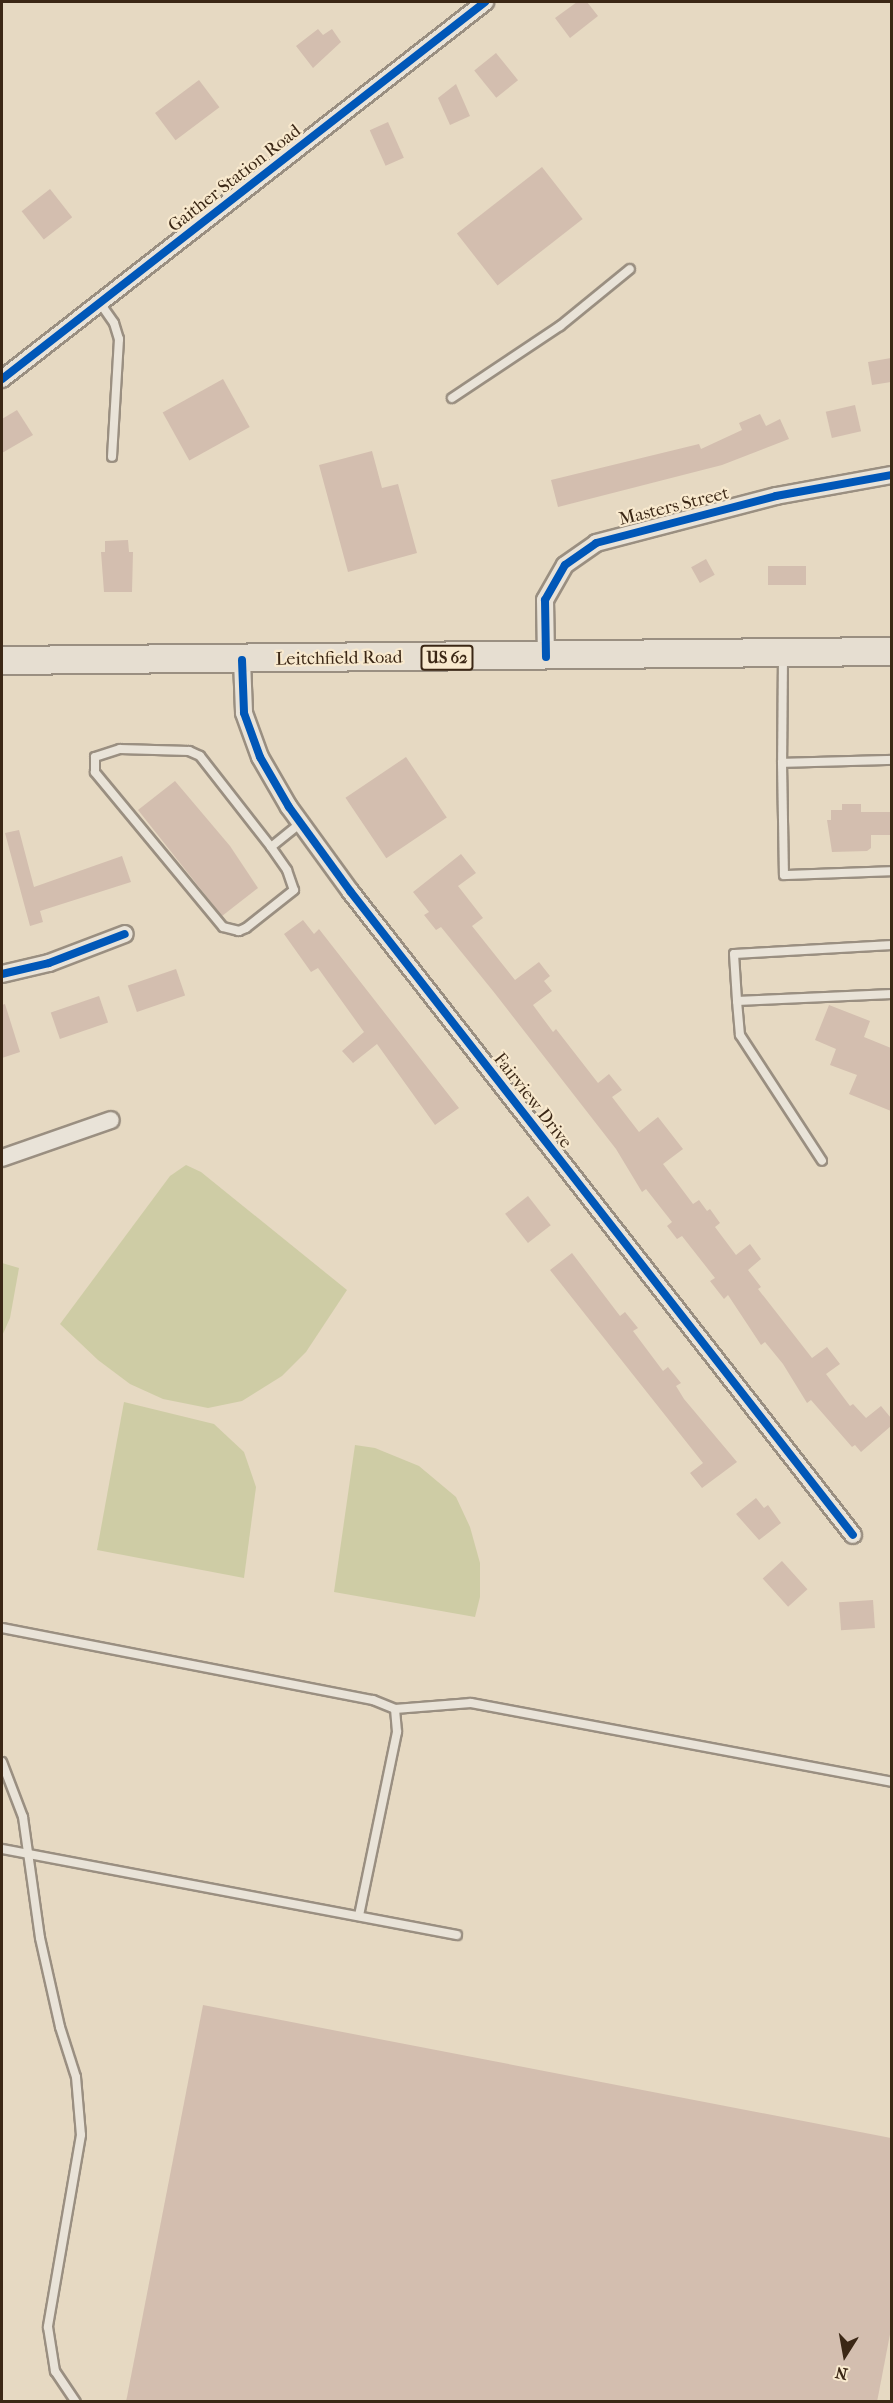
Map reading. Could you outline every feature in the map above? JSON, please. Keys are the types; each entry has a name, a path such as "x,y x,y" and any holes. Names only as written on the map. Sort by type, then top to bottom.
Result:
{"main road":[{"name":"Leitchfield Road","path":"2,660 546,657 891,651"}],"street":[{"name":"Gaither Station Road","path":"2,379 485,2"},
{"name":"Masters Street","path":"546,657 545,600 566,565 596,543 776,496 891,475"},
{"name":"Fairview Drive","path":"242,660 244,713 251,735 260,757 301,823 350,891 852,1535"},
{"path":"2,974 49,963 125,934"},
{"path":"2,1158 111,1120"}],"lane":[{"path":"452,398 560,326 630,269"},
{"path":"100,303 114,323 119,339 112,457"},
{"path":"783,654 784,875 891,871"},
{"path":"120,749 189,751 200,756 271,847 287,870 294,890 246,928 239,931 223,927 95,772 95,757 120,749"},
{"path":"782,763 891,760"},
{"path":"271,847 301,823"},
{"path":"822,1161 740,1035 734,954 891,945"},
{"path":"737,1001 891,994"},
{"path":"2,1628 373,1700 395,1709 471,1703 891,1782"},
{"path":"359,1916 397,1732 395,1709"},
{"path":"2,1762 22,1817 40,1938 60,2027 76,2077 81,2135 64,2218 48,2328 55,2371 76,2402"},
{"path":"2,1848 457,1935"}],"shaded area":[{"path":"186,1165 201,1172 347,1290 306,1352 282,1376 242,1401 208,1408 163,1399 130,1384 98,1360 60,1324 170,1176"},
{"path":"2,1263 19,1268 10,1318 2,1336"},
{"path":"124,1402 214,1424 244,1452 256,1487 244,1578 97,1550"},
{"path":"355,1445 375,1448 419,1466 456,1497 470,1527 480,1563 480,1597 475,1617 334,1592"}],"building":[{"path":"577,2 587,2 598,16 570,38 555,18"},
{"path":"318,29 323,35 332,29 341,42 313,68 296,46"},
{"path":"496,53 518,80 496,98 474,71"},
{"path":"199,80 219,107 176,140 155,113"},
{"path":"456,84 470,116 450,125 438,98"},
{"path":"388,122 404,158 386,166 370,130"},
{"path":"542,167 583,219 498,286 457,233"},
{"path":"50,189 72,217 44,240 22,211"},
{"path":"891,358 891,382 872,385 868,362"},
{"path":"223,379 250,427 189,461 163,412"},
{"path":"855,405 861,431 832,438 826,412"},
{"path":"17,410 33,435 2,453 2,419"},
{"path":"760,414 766,426 780,419 789,439 722,465 558,507 551,480 699,444 701,449 742,430 739,423"},
{"path":"372,451 382,488 398,484 417,553 348,572 319,465"},
{"path":"128,540 129,552 133,552 132,592 104,592 101,552 105,552 105,541"},
{"path":"706,559 715,575 700,583 691,567"},
{"path":"768,566 806,566 806,585 768,585"},
{"path":"406,757 447,818 386,858 345,798"},
{"path":"175,781 230,846 258,888 222,916 138,810"},
{"path":"842,804 861,804 861,812 891,812 891,835 871,835 871,848 867,851 832,852 827,820 831,820 831,810 842,810"},
{"path":"19,830 34,887 122,856 131,882 40,911 43,922 30,926 5,833"},
{"path":"461,854 476,873 458,886 483,918 472,926 515,980 539,962 550,976 544,981 552,991 533,1005 553,1032 556,1029 598,1083 609,1074 622,1090 612,1097 639,1132 658,1117 683,1149 663,1164 693,1204 699,1200 707,1211 710,1209 720,1223 715,1227 736,1255 750,1244 761,1259 748,1270 761,1287 758,1289 812,1358 827,1347 840,1364 826,1374 850,1406 853,1404 866,1418 881,1406 891,1418 891,1426 861,1452 855,1445 852,1447 811,1400 807,1403 783,1364 765,1342 761,1345 728,1295 724,1299 710,1281 715,1278 682,1236 677,1239 667,1226 672,1222 646,1189 642,1192 616,1149 493,991 441,927 436,930 424,915 429,912 413,892"},
{"path":"303,920 314,934 319,929 459,1108 435,1125 377,1044 353,1063 342,1051 364,1032 318,968 311,972 284,934"},
{"path":"176,969 185,995 137,1012 128,986"},
{"path":"99,996 108,1022 60,1039 51,1013"},
{"path":"5,1004 20,1052 2,1058 2,1005"},
{"path":"829,1005 870,1021 864,1037 891,1048 891,1111 849,1094 857,1075 830,1065 836,1049 815,1040"},
{"path":"528,1196 551,1225 528,1243 505,1214"},
{"path":"572,1253 620,1316 625,1312 638,1328 633,1331 663,1371 668,1367 681,1383 676,1386 684,1399 737,1462 702,1488 690,1473 703,1463 550,1270"},
{"path":"756,1498 764,1508 768,1505 781,1523 759,1540 736,1514"},
{"path":"782,1561 807,1589 788,1607 763,1578"},
{"path":"873,1600 875,1628 841,1630 839,1602"},
{"path":"203,2005 891,2138 891,2329 877,2402 126,2402"}],"cycle path":[{"path":"2,379 485,2"},
{"path":"546,657 545,600 565,565 596,543 776,496 892,475"},
{"path":"242,660 244,713 260,757 289,807 350,891 853,1535"},
{"path":"2,974 49,963 125,934"}]}
